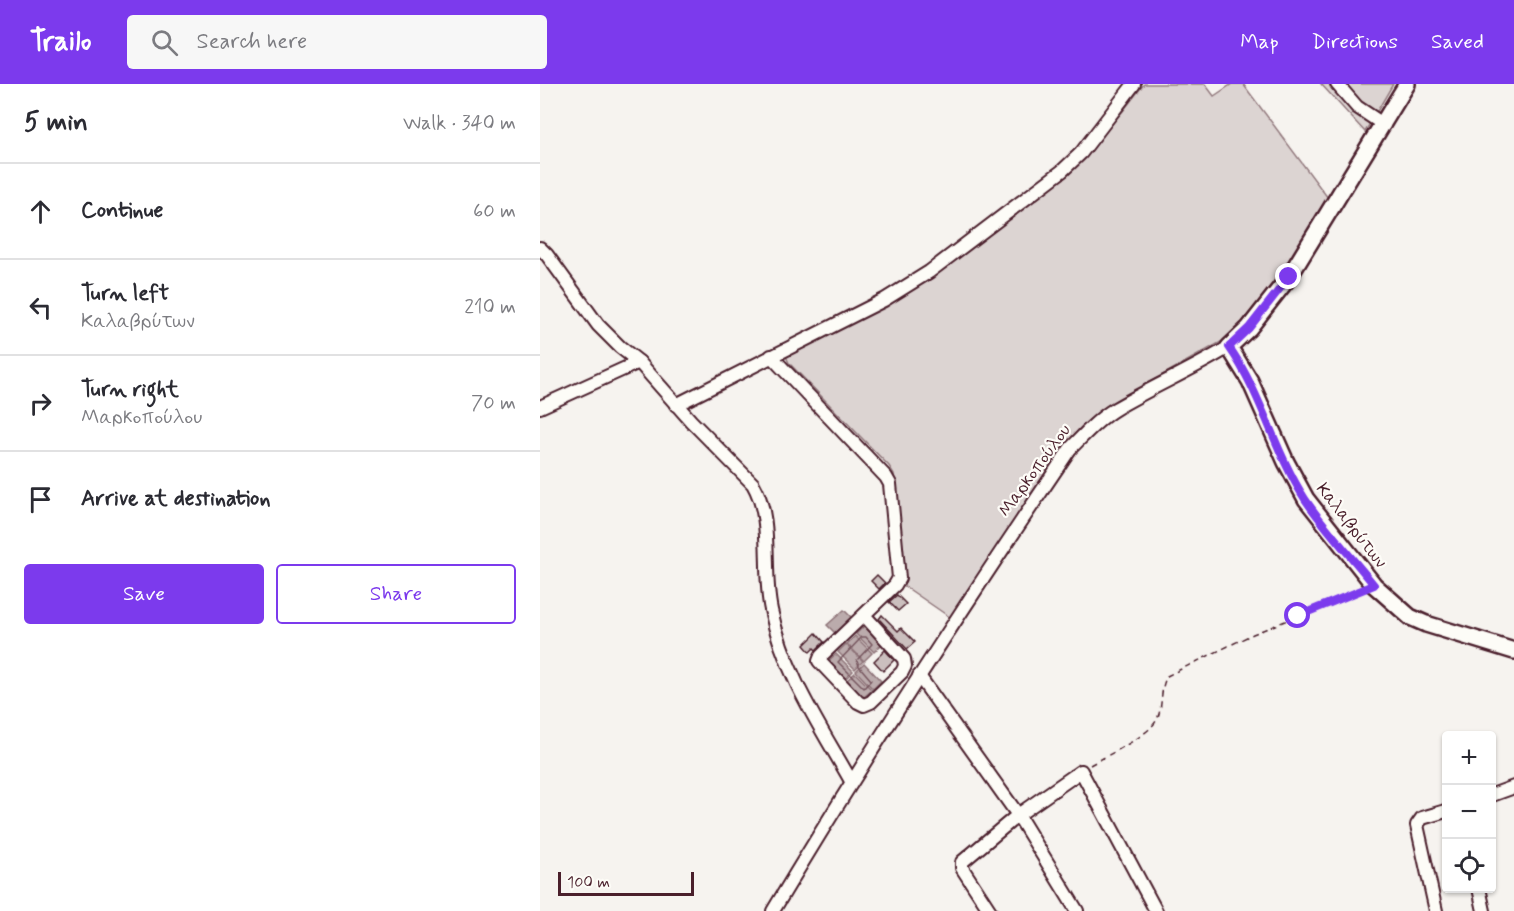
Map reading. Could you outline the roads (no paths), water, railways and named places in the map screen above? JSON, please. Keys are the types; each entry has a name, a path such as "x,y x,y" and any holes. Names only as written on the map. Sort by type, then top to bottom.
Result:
{"main road":[{"name":"Μαρκοπούλου","path":"1229,347 1249,328 1289,277 1407,84"},
{"name":"Καλαβρύτων","path":"1229,347 1250,381 1286,462 1306,499 1374,585 1397,607 1418,620 1514,651"}],"street":[{"path":"676,405 884,300 929,272 1062,171 1081,153 1134,84"},
{"path":"1337,84 1357,107 1384,125"},
{"path":"540,248 598,325 639,362 676,405 753,484 760,496 765,520 766,578 771,611 785,659 806,703 851,781"},
{"name":"Μαρκοπούλου","path":"773,911 851,781 1064,458 1083,436 1113,410 1207,361 1229,347"},
{"path":"771,356 886,477 890,484 899,578 895,585 821,656 819,661 851,695 864,705 871,702 902,672 905,666 904,659 864,615"},
{"path":"540,407 639,362"},
{"path":"919,676 1018,815 1077,911"},
{"path":"990,911 962,868 962,862 1018,815 1081,771 1156,911"},
{"path":"1496,793 1514,787"},
{"path":"1436,911 1417,825 1422,818 1442,812"},
{"path":"1480,893 1484,911"}],"water":[{"path":"844,610 852,618 836,634 827,625"},
{"path":"864,626 882,644 874,652 856,634"},
{"path":"855,636 872,653 864,661 847,644"},
{"path":"846,644 863,661 855,669 838,652"},
{"path":"836,654 853,671 845,679 828,661"},
{"path":"864,663 881,681 873,689 856,671"},
{"path":"855,673 872,690 863,698 847,680"}]}
